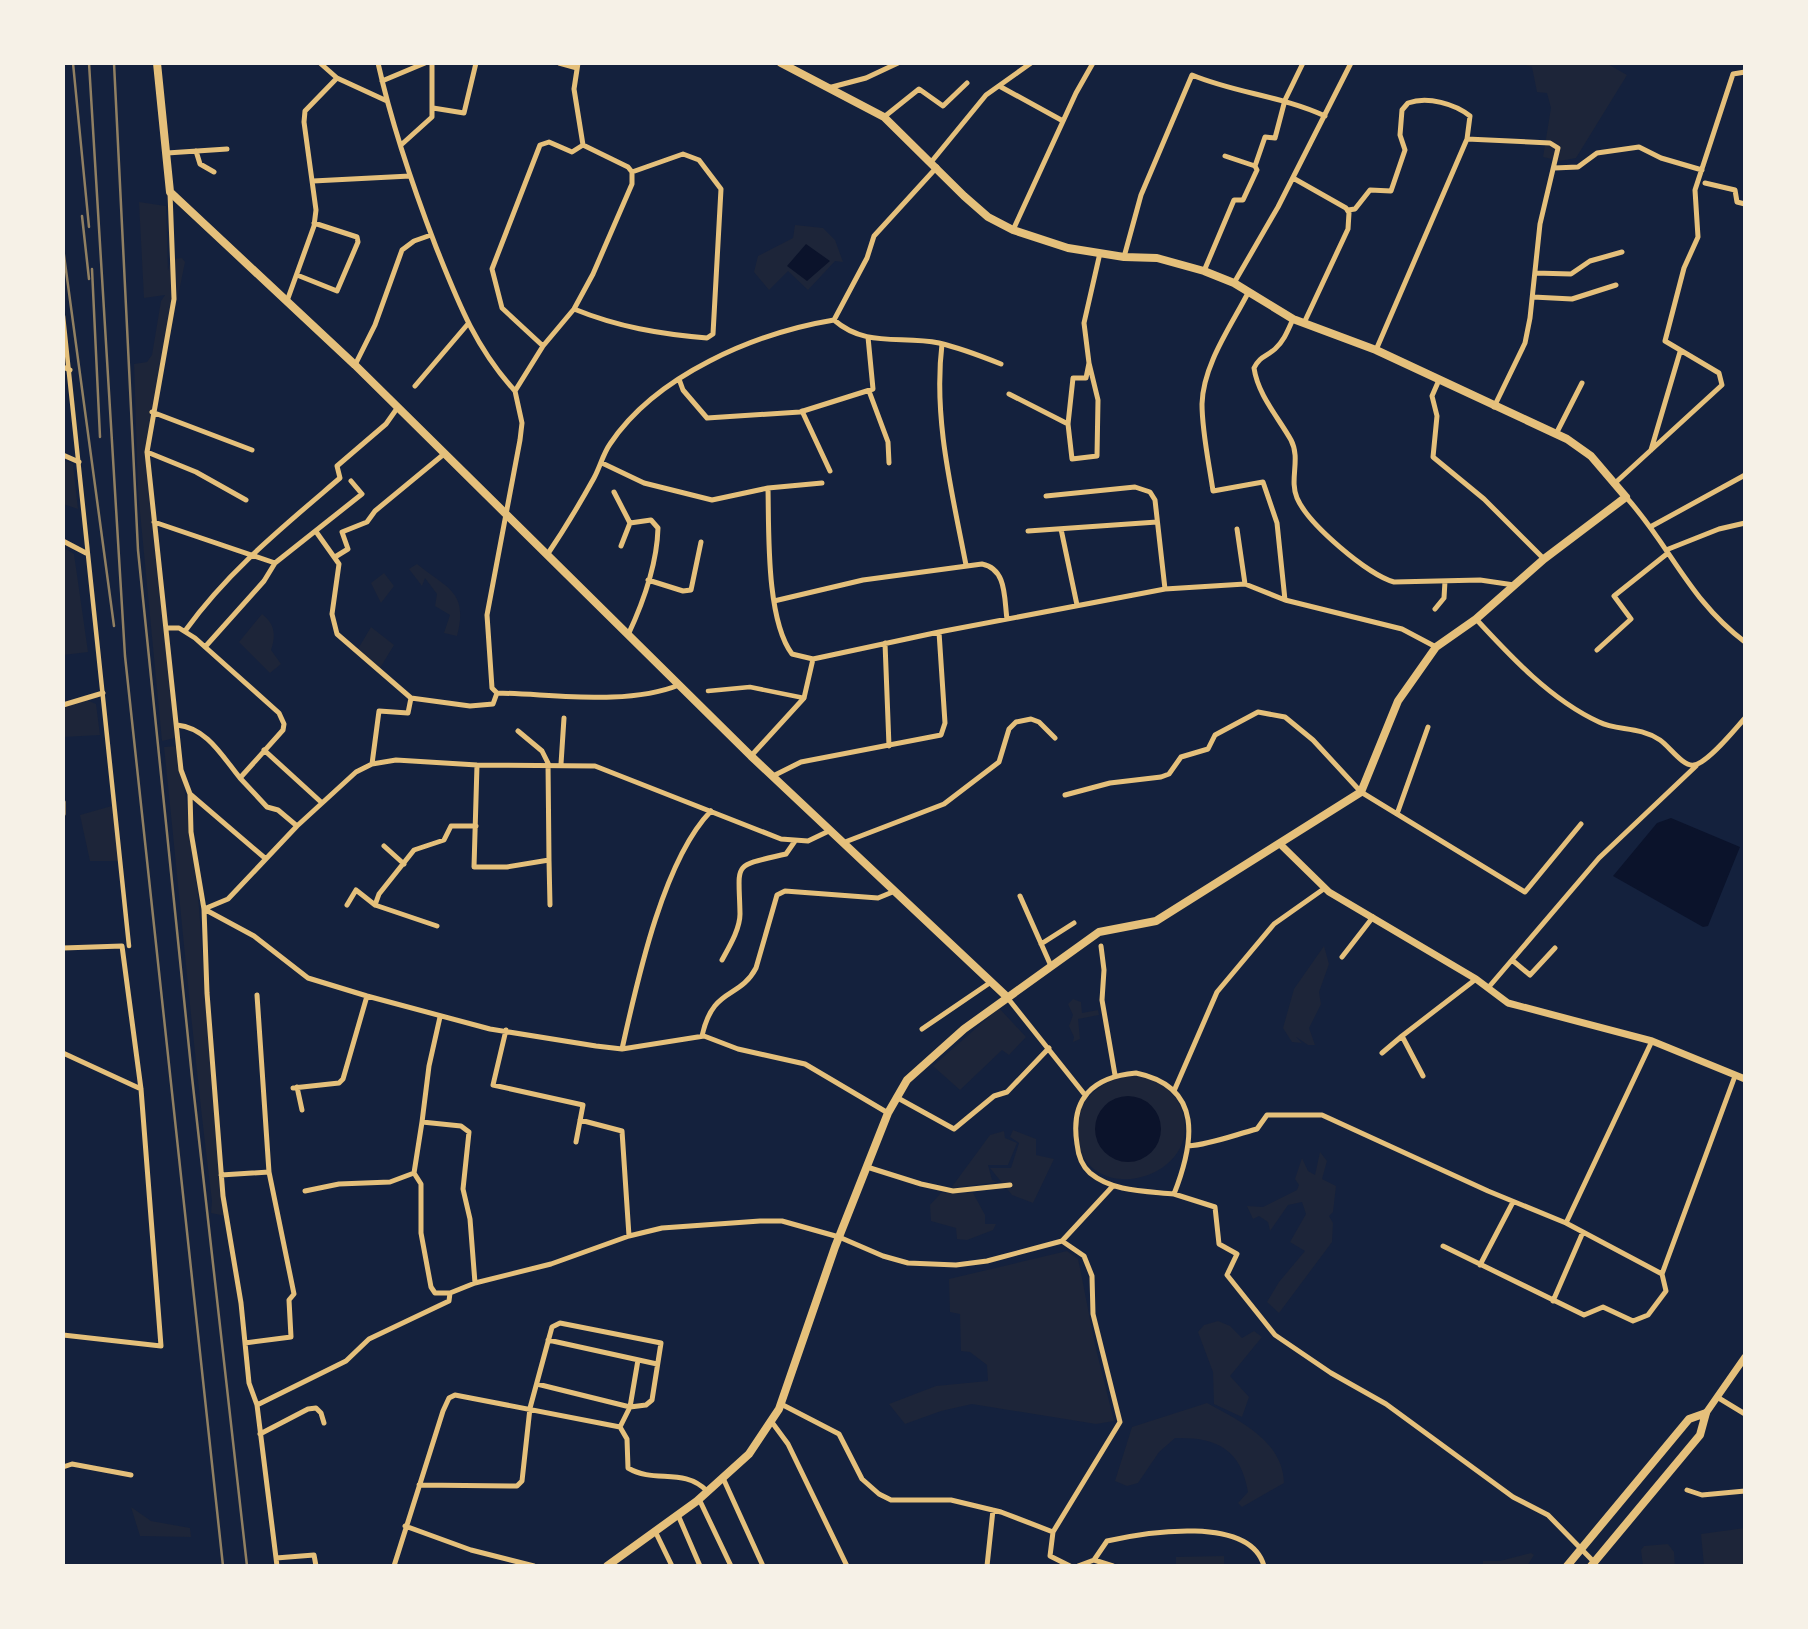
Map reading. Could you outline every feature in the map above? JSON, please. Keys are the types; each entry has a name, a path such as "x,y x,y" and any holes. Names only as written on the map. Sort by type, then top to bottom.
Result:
{"main road":[{"path":"157,63 170,192 355,365 751,756 832,829 1006,996"},
{"path":"607,1566 678,1515 723,1478 749,1454 771,1421 781,1404 839,1237 888,1113 907,1080 1006,996 1099,932 1156,921 1281,845 1342,802 1361,792 1398,701 1436,647 1476,619 1544,559 1626,497 1591,456 1556,434 1376,350 1293,319 1234,283 1204,271 1157,258 1124,257 1068,248 1013,230 988,216 884,117 781,63"},
{"path":"1567,1566 1689,1419 1706,1413"},
{"path":"1593,1564 1700,1435 1706,1413"}],"street":[{"path":"320,63 337,78 387,101"},
{"path":"378,63 410,176 467,325 498,372 515,391 522,422 487,615 492,688 497,693 646,695 679,685"},
{"path":"382,81 425,63"},
{"path":"401,145 432,117 432,63"},
{"path":"433,108 464,113 476,63"},
{"path":"559,63 578,65 574,89 583,145"},
{"path":"828,88 866,78 898,63"},
{"path":"834,320 867,258 874,236 935,164 986,95 1001,87 1031,63"},
{"path":"1013,230 1093,63"},
{"path":"1204,271 1234,200 1243,200 1257,170 1255,166 1265,137 1275,138 1286,100 1303,63"},
{"path":"1234,283 1293,178 1352,63"},
{"path":"1614,484 1722,385 1720,373 1665,341 1684,268 1698,237 1695,190 1733,75 1745,72"},
{"path":"1124,257 1141,195 1192,75 1232,88 1286,100 1325,116"},
{"path":"287,301 314,223 313,181 304,122 305,111 337,78"},
{"path":"884,117 919,89 943,106 967,83"},
{"path":"1001,87 1063,121"},
{"path":"1293,178 1348,211 1355,209 1370,190 1391,191 1405,150 1400,135 1402,110 1408,103 1445,103 1461,107 1470,117 1467,139 1376,350"},
{"path":"1467,139 1550,143 1558,148 1540,224 1525,343 1494,407"},
{"path":"544,346 502,308 492,269 540,145 549,142 572,152 583,145"},
{"path":"515,391 544,346 574,309 628,197 632,172 628,167 583,145"},
{"path":"1554,168 1578,167 1597,153 1639,147 1661,158 1702,170"},
{"path":"167,153 227,149"},
{"path":"196,151 200,164 214,172"},
{"path":"574,309 605,321 660,334 707,338 713,334 721,189 699,160 683,154 632,172"},
{"path":"1225,156 1255,166"},
{"path":"313,181 410,176"},
{"path":"1705,183 1735,190 1737,202 1745,204"},
{"path":"170,192 174,299 147,452 168,628 181,770 190,794 191,832 204,909 221,1175 249,1383 257,1405 277,1566"},
{"path":"1304,323 1348,229 1348,211"},
{"path":"297,275 338,291 358,242 357,237 314,223"},
{"path":"355,365 375,325 402,250 432,235"},
{"path":"1535,273 1570,274 1590,261 1622,251"},
{"path":"1089,363 1086,378 1073,378 1068,424 1072,458 1097,456 1096,384 1089,363 1084,323 1100,253"},
{"path":"1532,297 1572,299 1616,285"},
{"path":"1248,293 1212,364 1202,402 1213,491 1263,482 1277,523 1285,600"},
{"path":"63,316 86,553 130,946"},
{"path":"1293,319 1287,335 1273,350 1258,358 1254,368 1265,398 1295,450 1293,484 1297,499 1336,542 1370,572 1394,582 1480,580 1514,585"},
{"path":"547,555 573,516 609,445 637,412 668,384 761,338 797,326 834,320 850,333 942,344 1001,364"},
{"path":"415,386 467,325"},
{"path":"679,379 683,390 707,418 802,411 873,389 868,337"},
{"path":"942,344 939,378 941,426 966,565"},
{"path":"1650,451 1680,352"},
{"path":"63,367 70,370"},
{"path":"1438,380 1432,396 1437,416 1433,457 1484,499 1544,559"},
{"path":"1556,434 1582,383"},
{"path":"869,391 888,442 889,463"},
{"path":"1009,394 1068,424"},
{"path":"186,631 202,608 249,556 340,478 337,466 366,442 398,407"},
{"path":"802,411 830,471"},
{"path":"152,412 252,450"},
{"path":"147,452 196,472 246,500"},
{"path":"335,557 348,549 342,532 367,522 375,511 444,454"},
{"path":"63,455 79,462"},
{"path":"601,463 644,483 712,500 768,488 822,483"},
{"path":"1652,526 1745,475"},
{"path":"205,647 264,581 275,563 317,533 362,494 351,481"},
{"path":"768,488 774,601 786,646 792,654 813,659 1165,589 1245,584 1285,600 1402,629 1436,647"},
{"path":"1046,496 1143,488 1155,500 1165,589"},
{"path":"614,492 629,523 621,545"},
{"path":"1626,497 1652,526 1706,609 1745,642"},
{"path":"628,635 648,580 657,545 658,528 651,520 629,523"},
{"path":"154,522 275,563"},
{"path":"1028,531 1157,522"},
{"path":"1597,650 1631,619 1614,596 1667,552 1719,529 1745,523"},
{"path":"1061,528 1077,605"},
{"path":"1237,529 1245,584"},
{"path":"317,533 335,557 340,571 332,614 338,634 411,698 470,706 493,704 497,693"},
{"path":"63,541 86,553"},
{"path":"648,580 683,591 691,590 701,541"},
{"path":"774,601 863,580 982,564 997,570 1001,578 1007,619"},
{"path":"1435,609 1444,598 1445,581"},
{"path":"1476,619 1520,666 1580,711 1608,725 1628,727 1647,734 1660,740 1688,764 1699,763"},
{"path":"168,628 186,631 283,719 282,730 240,778"},
{"path":"773,776 801,762 935,738 943,731 939,632"},
{"path":"885,643 889,746"},
{"path":"751,756 804,698 813,659"},
{"path":"708,691 750,687 804,698"},
{"path":"63,705 103,693"},
{"path":"372,764 379,711 408,713 411,698"},
{"path":"1065,795 1110,783 1169,774 1181,757 1208,749 1215,735 1258,712 1266,711 1293,723 1361,792 1525,892 1581,824"},
{"path":"561,764 564,718"},
{"path":"1488,988 1599,858 1745,718"},
{"path":"845,842 944,804 999,762 1009,729 1016,722 1031,719 1039,722 1055,738"},
{"path":"177,725 189,726 204,734 267,807 278,810 297,825"},
{"path":"1397,814 1428,727"},
{"path":"518,731 542,751 548,763 550,905"},
{"path":"264,750 321,802"},
{"path":"204,909 228,899 297,825 356,772 372,764 396,760 477,765 548,763 595,766 780,839 795,841 817,838 832,829"},
{"path":"477,765 474,867 507,867 550,860"},
{"path":"190,794 266,859"},
{"path":"63,802 63,814"},
{"path":"622,1049 638,980 661,908 691,835 711,811"},
{"path":"375,905 379,894 414,850 444,840 451,826 476,825"},
{"path":"722,960 740,916 737,879 743,869 751,861 786,854 795,841"},
{"path":"1281,845 1325,888 1476,979 1508,1003 1652,1041 1745,1079"},
{"path":"384,846 404,864"},
{"path":"1174,1091 1217,992 1274,924 1325,888"},
{"path":"347,905 356,890 375,905 437,926"},
{"path":"702,1036 713,1006 752,975 777,895 785,891 878,898 896,891"},
{"path":"1020,896 1051,966"},
{"path":"204,909 254,936 308,978 367,996 440,1017 622,1049 702,1036 738,1049 805,1064 888,1113"},
{"path":"1342,957 1373,917"},
{"path":"1041,944 1074,923"},
{"path":"63,948 122,946 141,1089 160,1346 63,1335"},
{"path":"1101,946 1104,970 1102,1000 1115,1075"},
{"path":"1512,960 1531,975 1555,948"},
{"path":"1382,1053 1476,979"},
{"path":"922,1029 991,982"},
{"path":"245,1343 291,1337 289,1300 294,1294 269,1172 257,995"},
{"path":"302,1110 295,1088 339,1083 343,1079 367,996"},
{"path":"1006,996 1085,1095"},
{"path":"440,1017 429,1066 414,1173 421,1184 421,1233 431,1287 435,1293 450,1293 475,1283 562,1261 629,1236 694,1224 760,1220 782,1221 839,1237 883,1256 933,1265 987,1261 1062,1241 1112,1187"},
{"path":"506,1030 494,1085 583,1105 576,1142"},
{"path":"1402,1036 1423,1076"},
{"path":"1566,1223 1652,1041"},
{"path":"896,1097 954,1129 995,1096 1007,1092 1049,1048"},
{"path":"63,1053 141,1089"},
{"path":"1174,1194 1185,1165 1188,1146 1190,1126 1186,1106 1174,1091 1157,1077 1136,1073 1115,1075 1100,1081 1085,1095 1075,1113 1078,1154 1088,1172 1112,1187 1174,1194 1215,1207 1219,1244 1237,1254 1227,1275 1275,1335 1331,1373 1385,1404 1513,1497 1548,1515 1593,1564"},
{"path":"1662,1274 1735,1076"},
{"path":"1188,1146 1210,1144 1221,1138 1257,1129 1267,1115 1322,1115 1513,1202 1566,1223 1662,1274 1666,1283 1660,1302 1639,1320 1633,1321 1603,1307 1584,1315 1443,1247"},
{"path":"580,1119 622,1131 629,1236"},
{"path":"422,1122 461,1126 469,1132 463,1189 470,1219 475,1283"},
{"path":"867,1167 953,1191 1010,1185"},
{"path":"221,1175 269,1172"},
{"path":"305,1191 339,1184 390,1182 414,1173"},
{"path":"1480,1265 1513,1202"},
{"path":"1553,1301 1583,1232"},
{"path":"1062,1241 1084,1256 1092,1276 1093,1314 1120,1422 1053,1532 1050,1556 1070,1566"},
{"path":"257,1405 346,1361 369,1339 449,1301 450,1293"},
{"path":"419,1485 517,1486 522,1478 530,1408 552,1327 560,1323 661,1343 652,1400 646,1405 630,1407 537,1384"},
{"path":"548,1339 657,1364"},
{"path":"1706,1413 1745,1357"},
{"path":"620,1427 630,1407 638,1360"},
{"path":"394,1566 449,1398 466,1395 620,1427 627,1439 628,1468 637,1474 690,1478 707,1491"},
{"path":"1717,1397 1745,1414"},
{"path":"781,1404 839,1434 862,1479 879,1494 891,1500 951,1500 993,1510 1053,1532"},
{"path":"260,1434 308,1409 316,1408 324,1423"},
{"path":"771,1421 788,1444 847,1566"},
{"path":"63,1467 72,1464 131,1475"},
{"path":"723,1478 763,1566"},
{"path":"1687,1490 1702,1495 1745,1491"},
{"path":"699,1499 731,1566"},
{"path":"987,1566 993,1510"},
{"path":"678,1515 700,1566"},
{"path":"405,1526 471,1550 534,1566"},
{"path":"655,1531 672,1566"},
{"path":"1079,1566 1094,1560 1107,1541 1208,1531 1248,1542 1262,1556 1264,1566"},
{"path":"276,1558 314,1555 316,1566"},
{"path":"1094,1560 1113,1566"}],"shaded area":[{"path":"1518,63 1606,63 1627,75 1576,158 1560,161 1543,157 1551,108 1547,93 1537,92 1532,67"},
{"path":"139,202 166,206 168,271 171,259 182,258 185,262 157,400 149,456 175,738 162,741 138,491 134,364 147,362 152,355 161,301 165,295 144,298"},
{"path":"795,225 823,228 835,240 843,262 835,261 808,290 788,271 769,290 754,272 758,256 793,238"},
{"path":"806,244 830,261 807,281 787,266"},
{"path":"63,460 73,464 78,509 63,504"},
{"path":"63,547 74,554 88,652 63,655"},
{"path":"417,564 446,585 457,600 460,621 457,636 444,633 450,615 435,606 437,594 425,578 422,586 409,569"},
{"path":"384,573 394,586 381,603 371,583"},
{"path":"262,614 272,626 274,639 271,650 281,664 270,673 239,642"},
{"path":"371,627 394,645 380,668 358,649"},
{"path":"87,700 96,704 100,735 63,737 63,706"},
{"path":"179,746 198,895 221,1197 226,1216 211,1213 212,1201 164,747"},
{"path":"115,805 121,861 90,861 80,815"},
{"path":"1671,818 1740,847 1708,926 1703,927 1613,876 1657,823"},
{"path":"1324,946 1329,964 1319,992 1321,1004 1309,1028 1315,1045 1308,1045 1296,1037 1302,1043 1292,1042 1283,1028 1294,989"},
{"path":"1073,999 1081,1002 1082,1013 1098,1010 1099,1015 1078,1019 1080,1039 1073,1042 1074,1037 1069,1026 1073,1015 1068,1004"},
{"path":"999,1008 1026,1037 1009,1055 1002,1050 960,1090 933,1066"},
{"path":"1133,1075 1155,1081 1172,1093 1180,1106 1185,1129 1180,1149 1167,1164 1149,1175 1129,1179 1109,1177 1091,1167 1079,1148 1077,1120 1081,1108 1097,1089 1108,1082"},
{"path":"1128,1096 1141,1099 1151,1106 1158,1116 1161,1129 1158,1142 1151,1152 1141,1159 1128,1162 1115,1159 1105,1152 1098,1142 1095,1129 1098,1116 1105,1106 1115,1099"},
{"path":"1013,1130 1036,1139 1036,1155 1054,1159 1033,1203 1012,1195 990,1168 1011,1168 1019,1143 1010,1137"},
{"path":"1004,1131 1005,1138 1017,1143 1008,1165 988,1165 992,1180 998,1182 951,1188 990,1135"},
{"path":"1320,1152 1327,1161 1322,1179 1336,1186 1333,1212 1329,1216 1333,1223 1332,1242 1279,1313 1267,1302 1279,1282 1305,1251 1290,1242 1306,1214 1302,1202 1288,1205 1270,1231 1268,1222 1259,1216 1253,1219 1247,1206 1263,1207 1297,1190 1299,1185 1295,1179 1302,1158 1308,1171 1315,1175"},
{"path":"941,1193 973,1193 985,1215 985,1224 996,1224 993,1230 967,1240 957,1239 956,1228 931,1221 930,1205"},
{"path":"1067,1251 1078,1259 1114,1421 1096,1424 972,1404 941,1411 905,1424 889,1404 936,1386 988,1381 987,1365 970,1352 961,1351 960,1314 950,1312 949,1279"},
{"path":"1218,1321 1230,1326 1242,1338 1254,1331 1262,1337 1230,1376 1249,1397 1242,1417 1214,1404 1213,1372 1198,1332 1204,1325"},
{"path":"1207,1403 1246,1425 1268,1444 1282,1468 1284,1483 1242,1507 1238,1503 1248,1492 1239,1465 1232,1455 1214,1443 1189,1438 1175,1438 1159,1452 1138,1483 1127,1486 1115,1481 1132,1427"},
{"path":"131,1507 151,1521 190,1528 191,1537 140,1536"},
{"path":"1745,1528 1745,1566 1704,1566 1701,1534"},
{"path":"1668,1544 1674,1552 1675,1566 1643,1566 1641,1550 1644,1546"},
{"path":"1531,1553 1534,1555 1527,1566 1483,1566 1483,1561 1500,1561"},
{"path":"1224,1556 1224,1566 1176,1566 1176,1557"}],"railway":[{"path":"73,63 89,227"},
{"path":"89,63 125,656 223,1566"},
{"path":"114,63 138,550 192,1077 247,1566"},
{"path":"82,216 89,279"},
{"path":"63,248 114,626"},
{"path":"92,269 100,437"}]}
